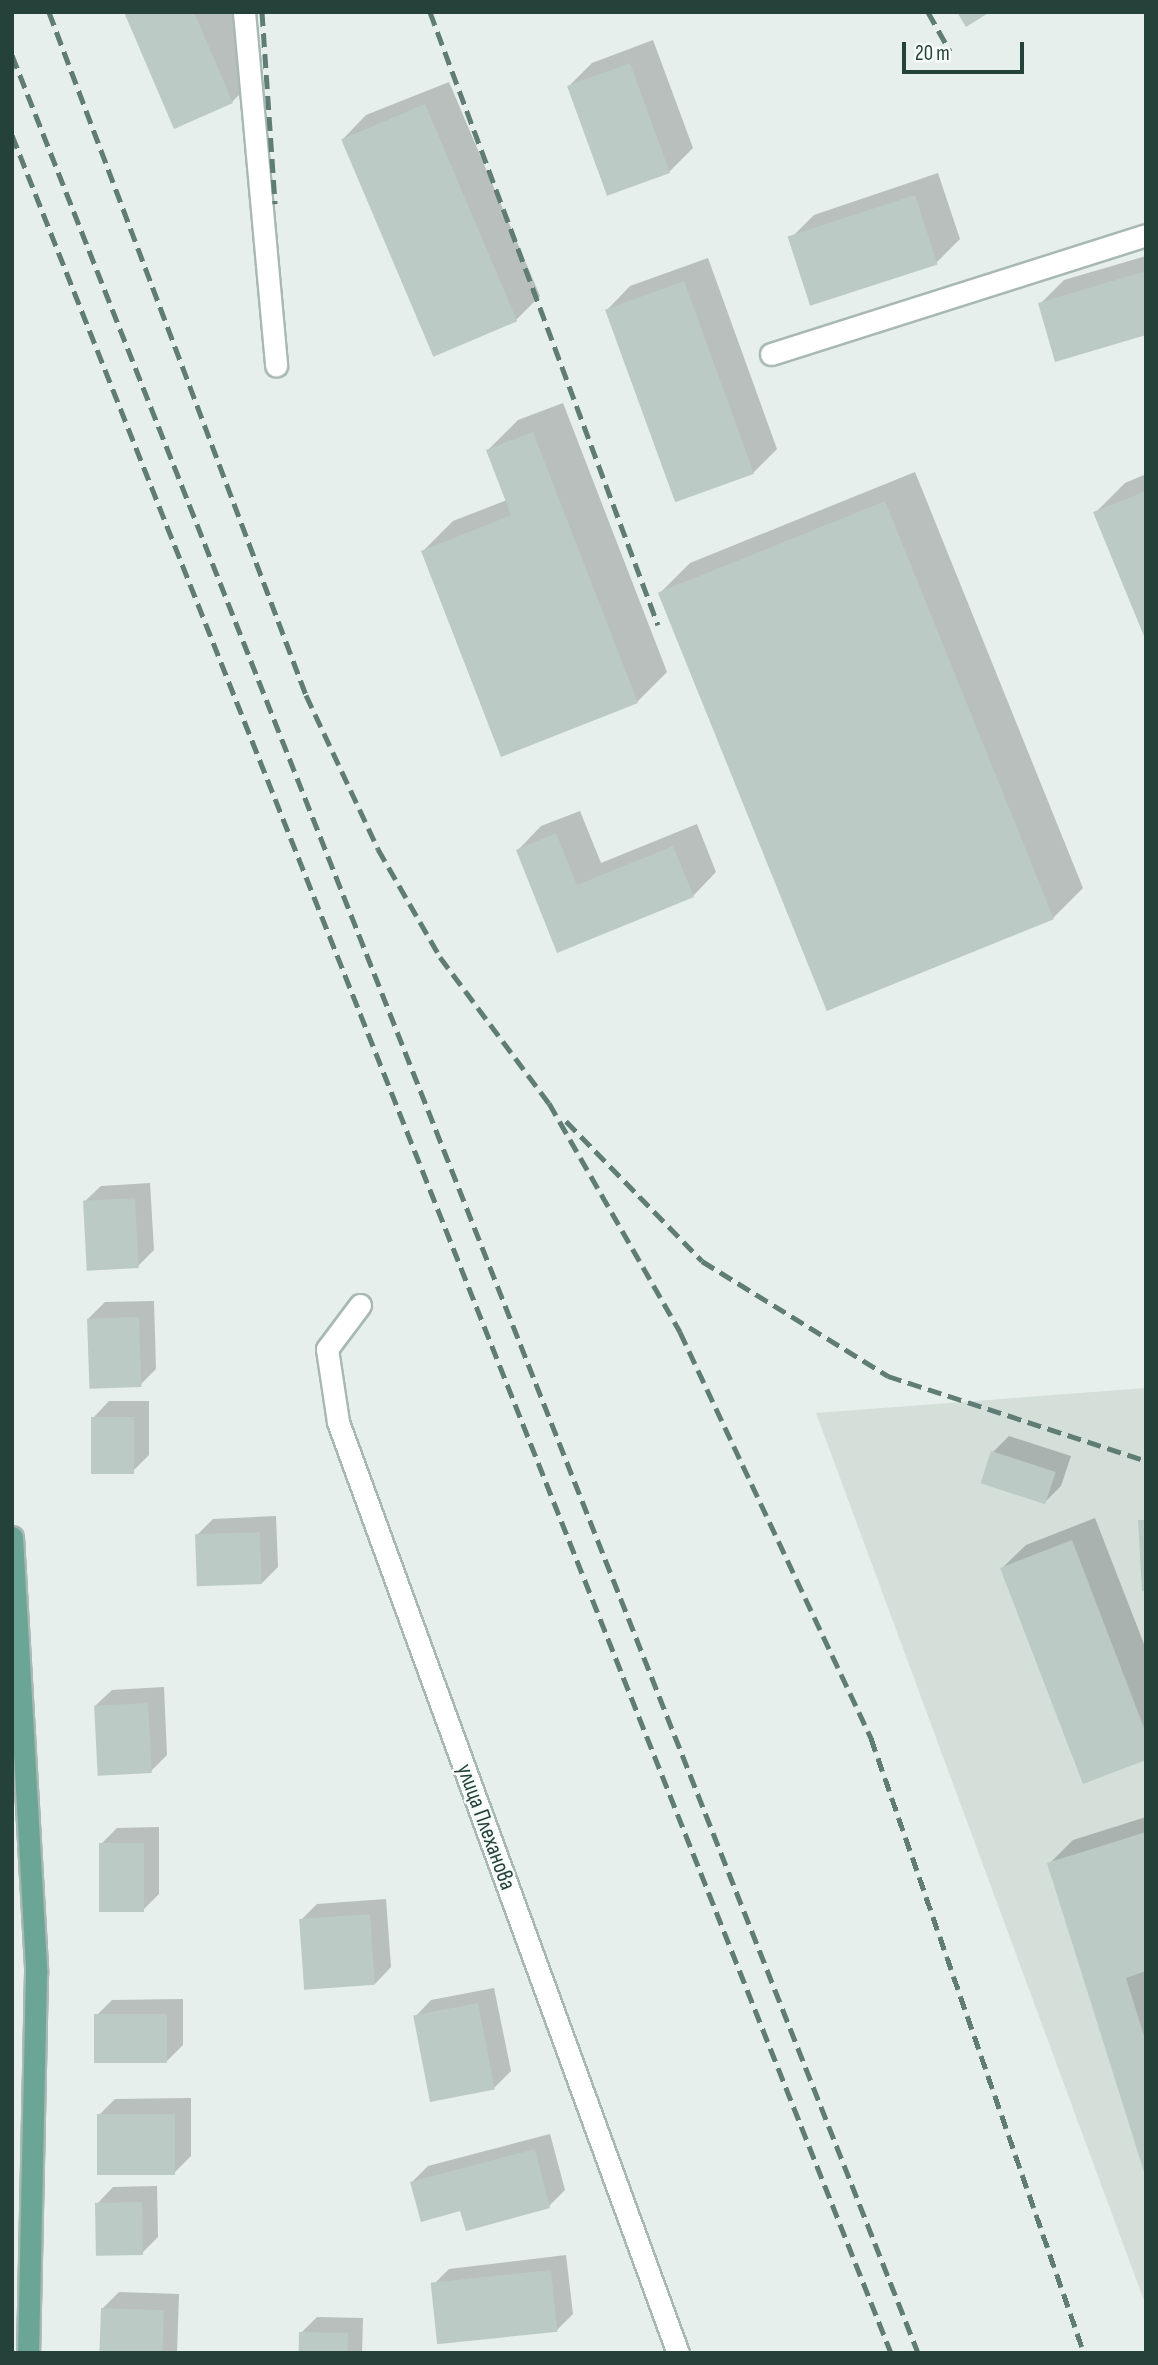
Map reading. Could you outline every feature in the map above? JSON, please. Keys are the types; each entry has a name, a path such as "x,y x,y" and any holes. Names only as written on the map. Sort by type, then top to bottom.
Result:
{"main road":[{"path":"12,1537 36,1973 29,2353"}],"street":[{"path":"244,12 275,366"},
{"path":"771,354 1146,235"},
{"name":"улица Плеханова","path":"360,1305 327,1349 338,1422 678,2353"}],"shaded area":[{"path":"1146,1388 1146,2306 816,1413"}],"building":[{"path":"124,12 194,12 233,103 174,129"},
{"path":"957,12 990,12 966,27"},
{"path":"630,63 670,173 607,196 567,86"},
{"path":"425,104 517,321 433,357 341,140"},
{"path":"915,195 938,264 810,306 788,236"},
{"path":"1146,271 1146,335 1055,362 1038,303"},
{"path":"684,281 754,474 675,502 605,310"},
{"path":"533,432 638,703 501,757 421,551 511,515 486,450"},
{"path":"1146,491 1146,641 1093,512"},
{"path":"885,501 1054,919 827,1011 658,593"},
{"path":"556,833 577,885 673,846 694,897 557,953 516,850"},
{"path":"135,1198 139,1268 87,1271 83,1201"},
{"path":"139,1317 141,1387 89,1389 87,1319"},
{"path":"91,1417 134,1417 134,1474 91,1474"},
{"path":"991,1451 1056,1472 1045,1504 980,1483"},
{"path":"1138,1520 1146,1520 1146,1591 1142,1591"},
{"path":"260,1532 262,1584 197,1586 195,1534"},
{"path":"1072,1540 1146,1733 1146,1760 1083,1784 1000,1568"},
{"path":"148,1703 152,1773 98,1776 94,1706"},
{"path":"1146,1832 1146,1971 1126,1978 1146,2042 1145,2175 1047,1863"},
{"path":"99,1843 144,1843 144,1912 99,1912"},
{"path":"370,1914 375,1985 304,1990 299,1919"},
{"path":"478,2003 495,2089 430,2102 413,2016"},
{"path":"94,2014 167,2014 167,2063 94,2063"},
{"path":"97,2114 175,2114 175,2175 97,2175"},
{"path":"535,2149 550,2208 466,2231 460,2211 421,2222 410,2182"},
{"path":"142,2202 143,2255 96,2256 95,2203"},
{"path":"551,2270 557,2332 437,2344 431,2283"},
{"path":"101,2308 164,2310 162,2353 99,2353"},
{"path":"299,2332 348,2333 348,2353 299,2353"}],"railway":[{"path":"49,12 306,695 378,849 440,957 549,1103 680,1332 871,1738 1084,2353"},
{"path":"262,12 275,204"},
{"path":"430,12 658,625"},
{"path":"928,12 950,51"},
{"path":"12,55 918,2353"},
{"path":"12,135 891,2353"},
{"path":"566,1121 702,1261 888,1376 1146,1461"}]}
